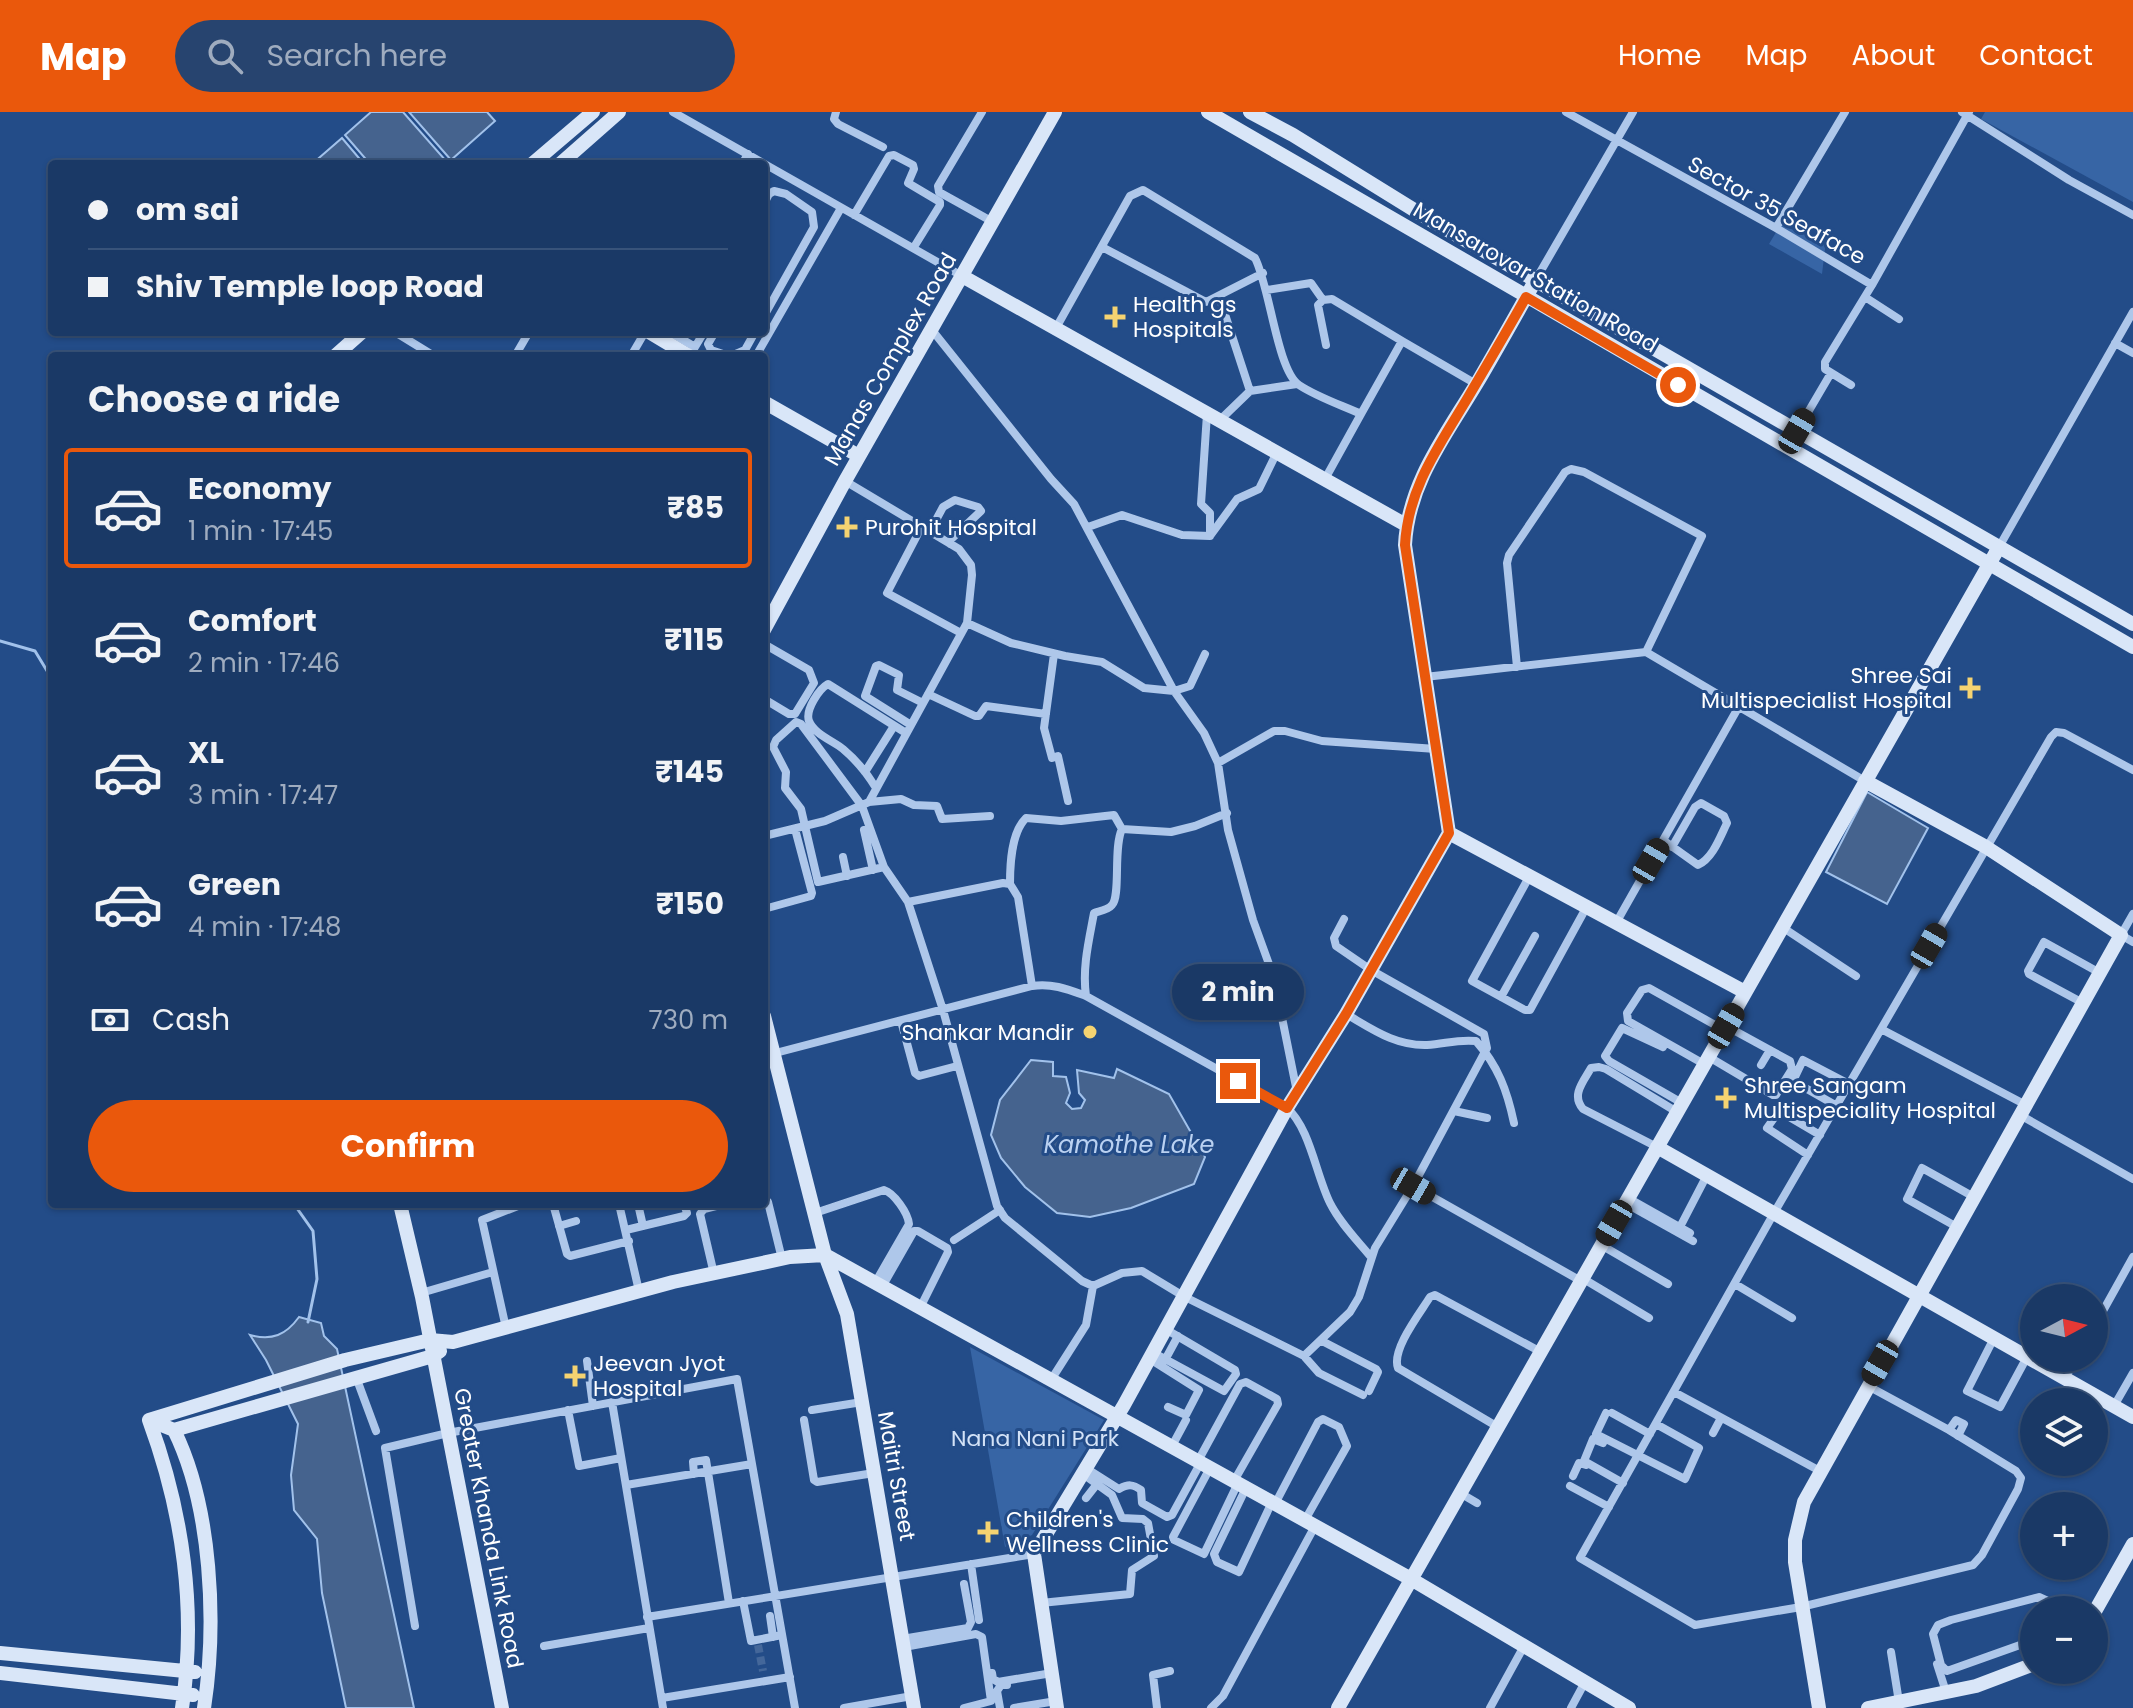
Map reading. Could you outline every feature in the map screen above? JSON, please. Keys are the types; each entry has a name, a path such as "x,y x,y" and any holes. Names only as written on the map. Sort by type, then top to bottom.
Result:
{"street":[{"path":"537,160 593,112"},
{"path":"565,160 619,112"},
{"path":"673,112 758,160"},
{"path":"836,112 834,119 838,124 883,147"},
{"path":"982,112 938,186 939,192 994,223"},
{"name":"Manas Complex Road","path":"768,623 1055,112"},
{"name":"Mansarovar Station Road","path":"1208,112 2133,647"},
{"name":"Mansarovar Station Road","path":"1250,112 1535,281 2133,624"},
{"name":"Sector 35 Seaface","path":"1566,112 1872,285 1966,113"},
{"path":"1014,1708 1053,1706 1052,1676 1034,1554 1117,1417 1173,1333 1185,1297 1287,1108 1346,1014 1449,833 1405,545 1409,506 1426,466 1633,112"},
{"path":"1776,228 1845,112"},
{"path":"1966,113 2069,180 2133,215"},
{"path":"1282,154 1293,135"},
{"path":"744,160 748,154"},
{"path":"854,215 889,156 894,155 913,165 908,183 940,202 914,247"},
{"path":"768,166 1406,525"},
{"path":"1056,328 1130,196 1143,190 1255,258 1263,273 1286,369 1297,384 1361,414"},
{"path":"768,196 774,191 786,194 812,212 814,227 768,309"},
{"path":"812,212 831,202"},
{"path":"768,335 841,208"},
{"path":"1102,247 1206,302 1263,273"},
{"path":"1267,290 1311,283 1323,300"},
{"path":"1851,385 1825,369 1825,362 1872,285"},
{"path":"1219,296 1250,391"},
{"path":"1865,297 1899,319"},
{"path":"1323,300 1332,299 1476,384"},
{"path":"1323,300 1318,310 1326,345"},
{"path":"1338,1708 2133,312"},
{"path":"932,330 1074,504 1174,691 1204,733 1218,763 1237,866 1274,978 1297,1092"},
{"path":"340,352 358,336"},
{"path":"402,336 428,352"},
{"path":"655,336 689,352"},
{"path":"674,336 690,352"},
{"path":"713,336 708,344 711,350 720,352"},
{"path":"741,352 753,336"},
{"path":"1325,479 1402,341"},
{"path":"2115,343 2133,353"},
{"path":"1797,431 1831,373"},
{"path":"1210,536 1210,513 1201,504 1214,417 1250,391 1297,384"},
{"path":"768,404 859,456"},
{"path":"1772,439 1781,422"},
{"path":"1210,536 1237,499 1259,489 1277,452"},
{"path":"1517,667 1507,563 1509,555 1565,472 1571,469 1584,472 1702,536 1646,652"},
{"path":"845,481 961,551 971,565 972,575 967,623 865,804"},
{"path":"948,542 981,511 978,507 955,500 943,507 887,593 961,633"},
{"path":"1088,527 1122,515 1182,535 1210,536"},
{"path":"967,623 1011,643 1102,662 1144,688 1174,691 1190,686 1205,654"},
{"path":"768,646 809,670 814,683 795,714 789,714 768,701"},
{"path":"1425,677 1646,652 1865,781 1986,847 2127,938"},
{"path":"1054,654 1044,728 1052,758 1058,756 1068,801"},
{"path":"908,729 865,696 876,666 899,675 897,690 923,703"},
{"path":"876,788 843,750 815,730 809,722 808,712 823,686 828,684 894,726 908,729"},
{"path":"928,694 975,716 979,716 986,706 1046,714"},
{"path":"1615,924 1738,708"},
{"path":"768,908 811,896 812,893 800,828 801,809 785,788 786,772 773,747 776,740 796,722 801,724 865,804 884,867 908,902 943,1010 1000,1210 1027,1236 1093,1286"},
{"path":"865,772 894,726"},
{"path":"1218,763 1274,731 1322,741 1436,749"},
{"path":"1868,1386 1954,1433 2016,1471 2021,1478 1982,1555 1973,1565 1801,1607 1702,1624 1688,1622 1580,1558 1774,1213 2056,732 2064,733 2133,770"},
{"path":"768,835 800,828 865,804 901,799 914,805 937,806 942,819 990,816"},
{"path":"1663,840 1672,847 1698,865 1706,862 1727,823 1724,816 1701,803 1695,807 1672,847"},
{"path":"1122,829 1171,832 1227,813"},
{"path":"1032,986 1018,897 1010,884 1010,860 1021,823 1026,818 1061,821 1114,815 1122,829 1117,846 1116,899 1111,907 1094,913 1086,956 1086,996"},
{"path":"800,828 818,882 884,867"},
{"path":"864,830 873,870"},
{"path":"1449,833 1745,992"},
{"path":"843,857 847,876"},
{"path":"1529,877 1472,981 1501,997 1530,1010 1586,908"},
{"path":"908,902 1010,884"},
{"path":"1819,1708 1795,1562 1795,1540 1804,1502 2100,973 2127,938 2133,914"},
{"path":"1304,1356 1350,1312 1359,1297 1371,1257 1486,1052 1484,1034 1371,970 1336,946 1334,938 1344,919"},
{"path":"1782,927 1856,976"},
{"path":"1501,997 1535,936"},
{"path":"2083,1003 2029,974 2044,942 2100,973"},
{"path":"770,1054 1032,986 1052,985 1086,996 1287,1108 1299,1118 1331,1206 1371,1257"},
{"path":"1679,1108 1609,1061 1605,1054 1619,1029 1625,1027 1773,1095 1792,1069 1790,1061 1649,988 1642,990 1627,1013 1628,1021 1705,1063"},
{"path":"1346,1014 1393,1041 1426,1045 1458,1039 1476,1041 1495,1063 1514,1123"},
{"path":"901,1021 915,1073 919,1076 957,1066"},
{"path":"1881,1029 2023,1110 2133,1179"},
{"path":"1761,1065 1770,1050"},
{"name":"Maitri Street","path":"770,1054 825,1255 847,1314 913,1702"},
{"path":"1836,1107 1793,1081 1797,1069 1806,1060 1849,1084"},
{"path":"1679,1108 1599,1067 1591,1068 1577,1094 1577,1103 1583,1109 1657,1147 2020,1353"},
{"path":"1793,1084 1836,1107"},
{"path":"1454,1111 1487,1118"},
{"path":"1808,1155 1767,1128 1779,1111 1820,1135"},
{"path":"1957,1227 1907,1199 1917,1177 1925,1167 1974,1197"},
{"path":"1680,1227 1707,1175"},
{"path":"1413,1186 1649,1318"},
{"path":"815,1213 884,1190 890,1192 909,1224 879,1285"},
{"path":"1626,1201 1680,1227 1694,1239 1626,1201"},
{"path":"768,1202 782,1259"},
{"name":"Greater Khanda Link Road","path":"401,1208 421,1293 502,1708"},
{"path":"506,1328 482,1220 513,1208"},
{"path":"554,1208 570,1256 629,1241"},
{"path":"620,1208 639,1291"},
{"path":"639,1208 643,1226"},
{"path":"626,1230 684,1216 687,1213 685,1208"},
{"path":"708,1208 700,1214 714,1274"},
{"path":"954,1240 1000,1210"},
{"path":"559,1226 576,1221"},
{"path":"879,1285 914,1231 918,1231 947,1248 948,1252 920,1308"},
{"path":"1602,1244 1668,1282"},
{"path":"149,1420 345,1360 430,1340 453,1342 639,1291 782,1259 825,1255 1411,1579 1629,1708"},
{"path":"2108,1302 2133,1257"},
{"path":"1093,1286 1132,1270 1150,1275 1185,1297 1304,1356 1319,1373 1366,1393 1378,1372 1376,1369 1322,1341"},
{"path":"421,1293 493,1272"},
{"path":"1735,1284 1792,1318"},
{"path":"1051,1380 1086,1325 1093,1286"},
{"path":"1498,1427 1398,1368 1395,1361 1398,1350 1430,1297 1435,1295 1541,1352"},
{"path":"1156,1357 1224,1391 1236,1374 1235,1370 1173,1333"},
{"path":"1994,1338 1966,1389 1997,1408 2020,1369"},
{"path":"149,1420 174,1430 433,1356 453,1342"},
{"path":"1156,1357 1199,1390 1186,1415 1168,1407"},
{"path":"587,1361 593,1406"},
{"path":"2054,1372 2133,1417"},
{"path":"2065,1378 2069,1372"},
{"path":"2114,1406 2133,1373"},
{"path":"354,1377 376,1431"},
{"path":"415,1626 385,1448 448,1433 737,1379 775,1595 779,1637"},
{"path":"1246,1382 1277,1399 1278,1404 1204,1554 1173,1537 1203,1464 1240,1384 1246,1382"},
{"path":"1674,1392 1820,1471"},
{"path":"612,1402 663,1703 790,1677"},
{"path":"812,1410 862,1402"},
{"path":"568,1410 579,1466 621,1458"},
{"path":"1637,1458 1596,1434 1609,1413 1650,1434"},
{"path":"1713,1433 1721,1418"},
{"path":"1211,1708 1223,1696 1347,1446 1339,1427 1323,1419 1318,1422 1239,1572 1217,1562 1214,1554 1239,1484"},
{"path":"149,1420 170,1484 182,1546 188,1609 183,1701"},
{"path":"804,1420 814,1480 874,1473"},
{"path":"1172,1446 1186,1420"},
{"path":"1657,1422 1703,1447"},
{"path":"1622,1484 1584,1461 1593,1439 1685,1479 1699,1448 1657,1422"},
{"path":"0,1673 205,1702 209,1608 204,1543 191,1478 174,1430"},
{"path":"1573,1476 1579,1463 1582,1463 1622,1484"},
{"path":"626,1485 752,1464"},
{"path":"1084,1471 1119,1489 1130,1484 1136,1486 1141,1490 1142,1503 1167,1517 1172,1515 1203,1464"},
{"path":"708,1471 729,1603"},
{"path":"1041,1603 1130,1594 1133,1592 1132,1570 1154,1556 1148,1523 1143,1519 1122,1518 1112,1495 1084,1471"},
{"path":"1086,1498 1097,1484"},
{"path":"1570,1486 1609,1507"},
{"path":"1460,1493 1477,1503"},
{"path":"2104,1596 2133,1544"},
{"path":"647,1617 1034,1554"},
{"path":"971,1564 979,1620"},
{"path":"903,1643 968,1628 971,1622 964,1584"},
{"path":"743,1601 750,1640 779,1637"},
{"path":"2020,1602 1951,1620 1938,1625 1933,1634 1941,1665 1947,1671 2020,1645"},
{"path":"770,1616 790,1677 795,1708"},
{"path":"544,1646 649,1628"},
{"path":"903,1643 976,1634 982,1637 991,1701 964,1708"},
{"path":"758,1645 779,1637"},
{"path":"1490,1708 1524,1646"},
{"path":"1891,1652 1899,1702"},
{"path":"0,1653 208,1673"},
{"path":"989,1656 995,1682 1052,1676"},
{"path":"1934,1656 1946,1692"},
{"path":"1868,1708 1976,1686 2020,1669"},
{"path":"763,1671 765,1681"},
{"path":"1157,1708 1153,1675 1170,1671"},
{"path":"1000,1708 997,1691 1001,1685 1052,1676"},
{"path":"1571,1708 1585,1682"},
{"path":"844,1708 913,1702"}],"green space":[{"path":"1985,112 2133,112 2133,202 1981,119"},
{"path":"1784,219 1788,228 1826,241 1822,274 1769,244"},
{"name":"Nana Nani Park","path":"970,1347 1104,1420 1032,1535 1005,1547"}],"water":[{"path":"371,112 403,112 445,160 367,160 345,135"},
{"path":"409,112 487,112 495,121 451,160"},
{"path":"342,138 361,160 317,160"},
{"path":"1867,792 1928,828 1887,904 1826,872"},
{"name":"Kamothe Lake","path":"1031,1060 1053,1062 1053,1076 1066,1077 1070,1093 1066,1103 1072,1109 1081,1108 1085,1100 1079,1093 1077,1070 1114,1078 1117,1069 1169,1094 1205,1157 1194,1184 1131,1208 1090,1217 1057,1213 1025,1187 1001,1158 991,1135 1000,1100"},
{"path":"299,1317 321,1323 324,1336 337,1349 414,1708 346,1708 322,1593 317,1539 294,1510 291,1475 298,1424 250,1335 278,1335"}],"waterway":[{"path":"0,641 35,651 48,672"},
{"path":"297,1208 313,1231 317,1279 308,1322"}],"tunnel":[{"path":"758,1645 763,1671"}],"place":[{"name":"Health gs Hospitals","path":"1115,317"},
{"name":"Purohit Hospital","path":"847,527"},
{"name":"Shree Sai Multispecialist Hospital","path":"1970,688"},
{"name":"Shankar Mandir","path":"1090,1032"},
{"name":"Shree Sangam Multispeciality Hospital","path":"1726,1098"},
{"name":"Jeevan Jyot Hospital","path":"575,1376"},
{"name":"Children's Wellness Clinic","path":"988,1532"}],"route":[{"path":"1238,1081 1287,1108 1346,1014 1449,833 1405,545 1406,525 1409,506 1426,466 1526,297 1678,385"}]}
